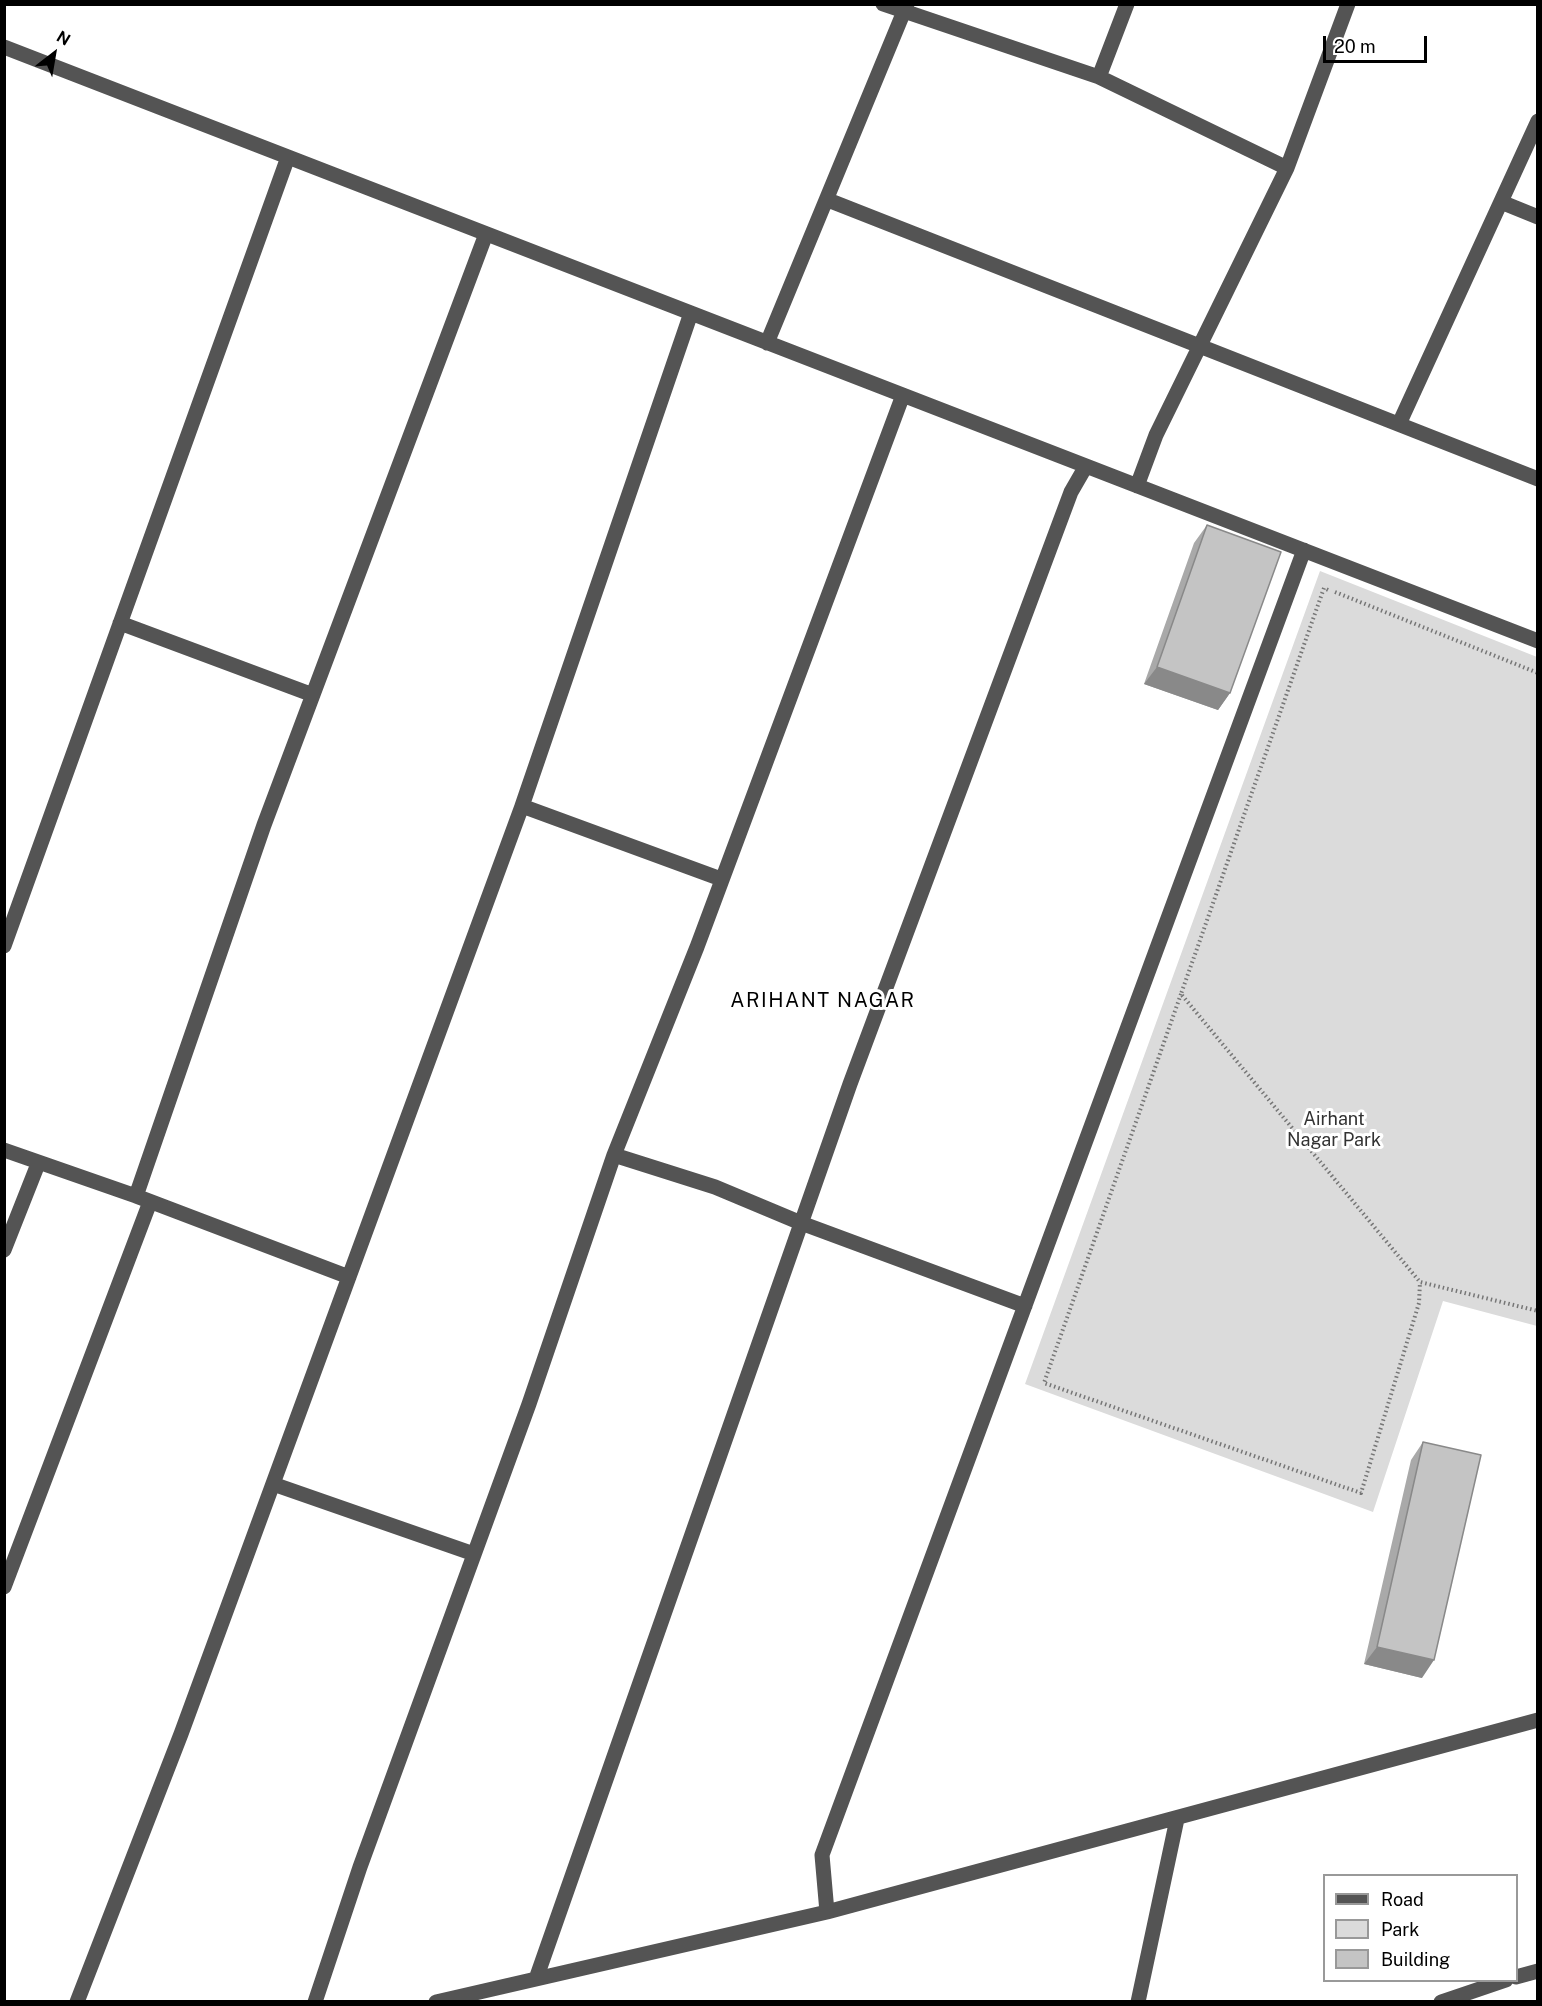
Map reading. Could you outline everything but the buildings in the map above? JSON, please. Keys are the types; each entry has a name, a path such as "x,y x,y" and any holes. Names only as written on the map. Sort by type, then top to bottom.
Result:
{"street":[{"path":"884,4 905,8 1099,77 1287,168"},
{"path":"1099,77 1127,4"},
{"path":"1137,486 1156,435 1287,168 1348,4"},
{"path":"767,343 828,200 905,8"},
{"path":"4,47 1538,641"},
{"path":"1399,424 1538,121"},
{"path":"4,946 288,157"},
{"path":"828,200 1538,479"},
{"path":"1501,202 1538,217"},
{"path":"136,1196 264,825 486,234"},
{"path":"77,2001 177,1745 522,806 691,313"},
{"path":"315,2001 360,1867 474,1554 614,1155 697,947 903,395"},
{"path":"537,1976 854,1073 1067,503 1086,466"},
{"path":"826,1912 822,1855 1304,550"},
{"path":"120,623 313,694"},
{"path":"522,806 721,879"},
{"path":"4,1150 38,1164 136,1196 349,1277"},
{"path":"614,1155 715,1187 801,1223 1026,1306"},
{"path":"4,1250 38,1164"},
{"path":"4,1587 150,1202"},
{"path":"273,1484 474,1554"},
{"path":"436,2001 497,1995 537,1976 826,1912 1538,1720"},
{"path":"1138,2001 1177,1819"},
{"path":"1518,1976 1538,1971"},
{"path":"1441,2001 1500,1982"}],"path":[{"path":"1420,1282 1419,1303 1360,1493 1044,1383 1324,588 1538,673"},
{"path":"1181,994 1420,1282 1538,1311"}],"green space":[{"name":"Airhant Nagar Park","path":"1320,571 1537,657 1537,1326 1443,1301 1373,1512 1025,1384"}],"district":[{"name":"ARIHANT NAGAR","path":"823,1001"}]}
